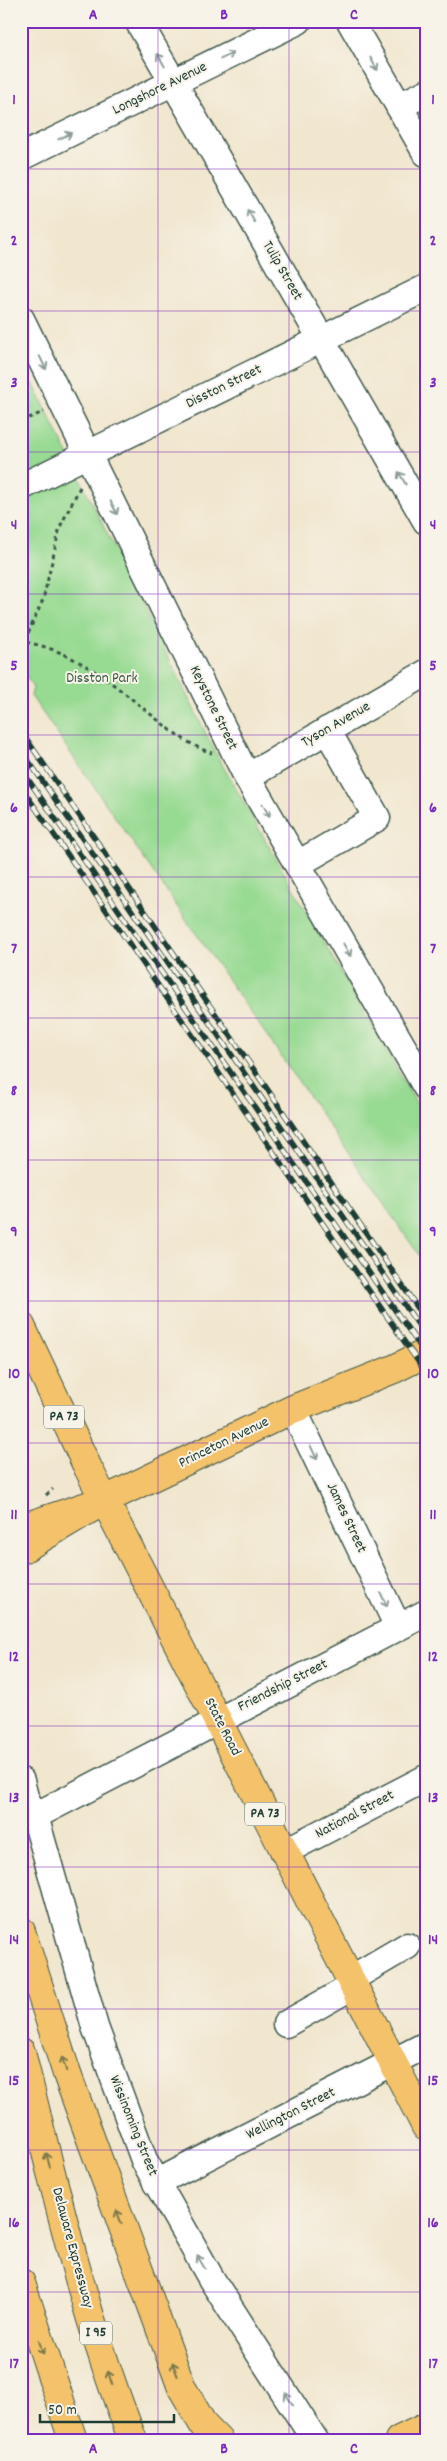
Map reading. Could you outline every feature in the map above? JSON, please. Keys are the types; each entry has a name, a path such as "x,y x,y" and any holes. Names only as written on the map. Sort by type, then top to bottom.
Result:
{"main road":[{"name":"State Road","path":"21,1326 105,1500 426,2127"},
{"name":"Princeton Avenue","path":"21,1528 105,1500 293,1409 394,1369 426,1353"},
{"path":"21,1550 105,1500"},
{"path":"21,1931 67,2074 182,2388 204,2426 218,2440"},
{"name":"Delaware Expressway","path":"21,2052 64,2224 84,2295 133,2440"},
{"path":"21,2283 73,2440"},
{"path":"399,2440 426,2427"}],"street":[{"name":"Tulip Street","path":"138,21 426,521"},
{"name":"Longshore Avenue","path":"21,157 298,21"},
{"path":"350,21 426,153"},
{"path":"399,106 426,93"},
{"name":"Disston Street","path":"21,487 426,288"},
{"name":"Keystone Street","path":"21,319 247,777 426,1087"},
{"name":"Tyson Avenue","path":"247,777 426,672"},
{"path":"298,864 377,818 327,730"},
{"name":"James Street","path":"293,1409 398,1627"},
{"name":"Friendship Street","path":"34,1816 426,1613"},
{"name":"National Street","path":"284,1852 426,1778"},
{"name":"Wissinoming Street","path":"21,1781 25,1797 34,1816 95,2027 144,2160 212,2280 315,2440"},
{"path":"286,2024 407,1946"},
{"name":"Wellington Street","path":"156,2183 426,2045"}],"path":[{"path":"82,483 60,527 43,600 23,643 45,647 74,659 101,675 167,729 198,748 215,754"}],"green space":[{"name":"Disston Park","path":"21,359 216,754 426,1120 426,1265 31,696 33,688 21,667"}],"railway":[{"path":"21,731 426,1320"},
{"path":"21,750 426,1336"},
{"path":"21,769 426,1355"},
{"path":"21,787 426,1373"}]}
